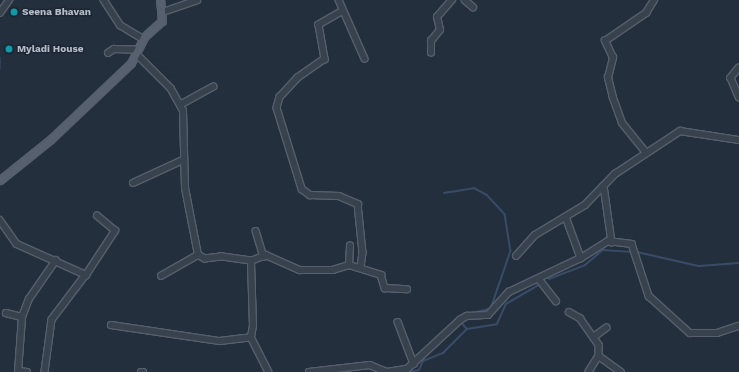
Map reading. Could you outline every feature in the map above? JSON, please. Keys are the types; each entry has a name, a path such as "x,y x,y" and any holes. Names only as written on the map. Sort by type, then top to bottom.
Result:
{"main road":[{"path":"0,180 62,129 131,63 143,39 162,21 163,12 160,0"}],"street":[{"path":"0,13 9,0"},
{"path":"104,0 120,24 143,39"},
{"path":"163,12 197,0"},
{"path":"339,0 365,59"},
{"path":"432,53 431,42 440,30 437,16 452,0"},
{"path":"465,0 473,7"},
{"path":"646,153 622,123 608,78 613,58 604,41 646,12 654,0"},
{"path":"343,11 319,25 325,59 298,78 280,97 277,108 302,189 310,195 340,196 358,204 363,253 361,268"},
{"path":"108,53 114,49 137,52 171,89 180,105 184,126 183,160 191,227 198,255 205,259 221,257 251,262 266,255 300,270 333,270 349,265 381,275 385,288 407,289"},
{"path":"739,68 730,78 739,97"},
{"path":"180,105 213,87"},
{"path":"516,256 535,234 585,205 615,174 680,131 739,140"},
{"path":"133,183 183,160"},
{"path":"604,186 612,242"},
{"path":"45,372 52,320 86,275 115,231 97,216"},
{"path":"566,217 582,258"},
{"path":"0,220 17,244 56,260 86,275"},
{"path":"256,231 264,256"},
{"path":"309,372 370,365 391,371 407,369 460,320 467,316 488,315 501,297 518,286 539,279 582,258 604,242 632,244 649,296 690,333 717,333 739,326"},
{"path":"349,265 350,246"},
{"path":"161,276 198,255"},
{"path":"27,372 18,372 22,317 30,299 56,260"},
{"path":"251,262 251,337 269,372"},
{"path":"539,279 556,301"},
{"path":"569,312 580,318 595,336 599,356 621,372"},
{"path":"6,313 22,317"},
{"path":"398,322 414,364"},
{"path":"111,325 220,341 251,337"},
{"path":"595,336 606,328"},
{"path":"589,372 599,356"}],"waterway":[{"path":"0,58 0,69"},
{"path":"444,193 474,188 487,195 505,214 511,251 491,309 475,313"},
{"path":"549,279 585,265 603,250 633,252"},
{"path":"637,252 699,266 739,263"},
{"path":"409,372 419,370 423,361 443,353 467,329 497,324 506,304 540,284"},
{"path":"463,324 467,329"}],"place":[{"name":"Seena Bhavan","path":"14,12"},
{"name":"Myladi House","path":"9,49"}]}
